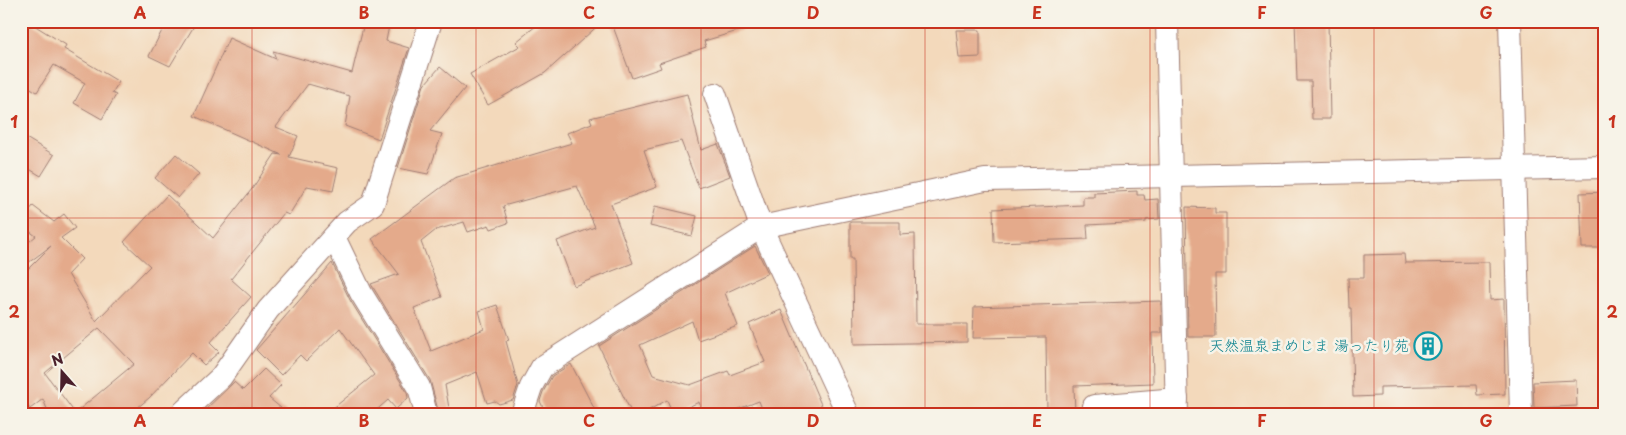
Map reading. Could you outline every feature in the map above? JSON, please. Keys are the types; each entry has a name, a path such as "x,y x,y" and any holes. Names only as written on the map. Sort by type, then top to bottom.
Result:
{"street":[{"path":"181,414 222,377 268,310 347,222 373,204 431,21"},
{"path":"1093,414 1094,406 1177,406 1167,21"},
{"path":"1510,21 1521,414"},
{"path":"715,94 761,227 848,414"},
{"path":"522,414 531,386 542,367 761,227 985,180 1605,167"},
{"path":"334,237 361,293 419,387 426,414"}],"building":[{"path":"167,21 197,21 170,66 149,56"},
{"path":"373,21 390,21 386,41 409,48 379,139 345,126 350,96 308,84 276,127 298,136 289,157 338,168 333,191 307,186 289,215 284,213 231,279 251,297 210,343 219,352 204,365 192,353 149,398 130,414 49,414 43,399 30,409 21,397 21,276 51,246 28,263 21,254 21,248 36,236 21,225 21,221 33,206 54,222 64,214 75,228 61,238 82,259 68,274 96,321 150,266 124,242 167,195 213,238 252,189 275,154 282,155 194,116 229,38 276,59 273,51 352,73 363,27 369,29","holes":["99,328 134,364 75,413 45,373"]},
{"path":"542,21 603,21 545,73 488,105 470,74 520,46 516,42"},
{"path":"611,21 755,21 755,26 704,41 706,47 659,63 661,68 632,78"},
{"path":"1295,21 1328,21 1330,119 1312,119 1311,81 1297,81"},
{"path":"29,22 66,45 64,49 119,82 112,93 116,95 102,119 74,103 85,83 54,65 37,92 21,82 21,35"},
{"path":"956,30 980,30 980,57 959,58"},
{"path":"440,67 465,88 430,131 442,134 428,174 398,168 424,85"},
{"path":"687,94 701,150 718,144 730,176 699,188 681,141 644,150 657,187 611,204 633,263 574,286 557,241 595,227 577,186 503,206 508,223 491,229 489,225 468,232 464,222 436,230 421,242 442,297 414,308 431,351 484,329 479,311 497,305 509,340 506,341 518,385 513,400 499,404 495,401 487,403 477,372 445,385 450,414 439,414 430,380 371,284 399,274 372,239 454,178 572,143 567,133 592,123 590,118"},
{"path":"21,135 54,155 41,176 21,164"},
{"path":"176,154 199,174 178,198 155,178"},
{"path":"1137,191 1137,195 1144,195 1145,200 1158,199 1159,219 1146,220 1146,222 1087,225 1088,239 994,242 993,209 1083,205 1083,197 1094,197 1094,193"},
{"path":"1605,192 1605,248 1582,248 1580,193"},
{"path":"655,206 697,216 692,236 650,226"},
{"path":"1186,207 1215,208 1215,213 1226,213 1226,274 1215,274 1216,337 1188,337"},
{"path":"850,222 900,222 900,235 915,234 916,324 967,324 967,342 854,344 853,259 850,259"},
{"path":"755,246 768,273 725,293 738,326 698,340 692,321 640,345 653,375 690,385 728,371 730,375 765,362 749,324 781,310 825,414 764,414 759,401 725,414 703,414 699,402 673,414 667,400 642,414 632,414 599,346"},
{"name":"天然温泉まめじま 湯ったり苑","path":"1404,254 1405,263 1489,262 1490,300 1504,299 1505,394 1477,395 1476,385 1380,387 1380,396 1353,397 1351,308 1349,308 1348,278 1364,278 1364,255"},
{"path":"332,263 350,300 407,392 408,398 396,409 388,400 372,414 326,414 374,375 340,328 306,361 300,355 281,375 256,350"},
{"path":"1161,301 1162,333 1152,333 1153,383 1074,386 1075,414 1047,414 1046,337 973,338 974,307"},
{"path":"571,364 597,414 546,414 540,401 543,392 552,376"},
{"path":"264,369 281,385 269,398 288,414 201,414 234,382 243,390"},
{"path":"1576,380 1577,406 1534,408 1533,382"}],"place":[{"name":"天然温泉まめじま 湯ったり苑","path":"1428,346"}]}
